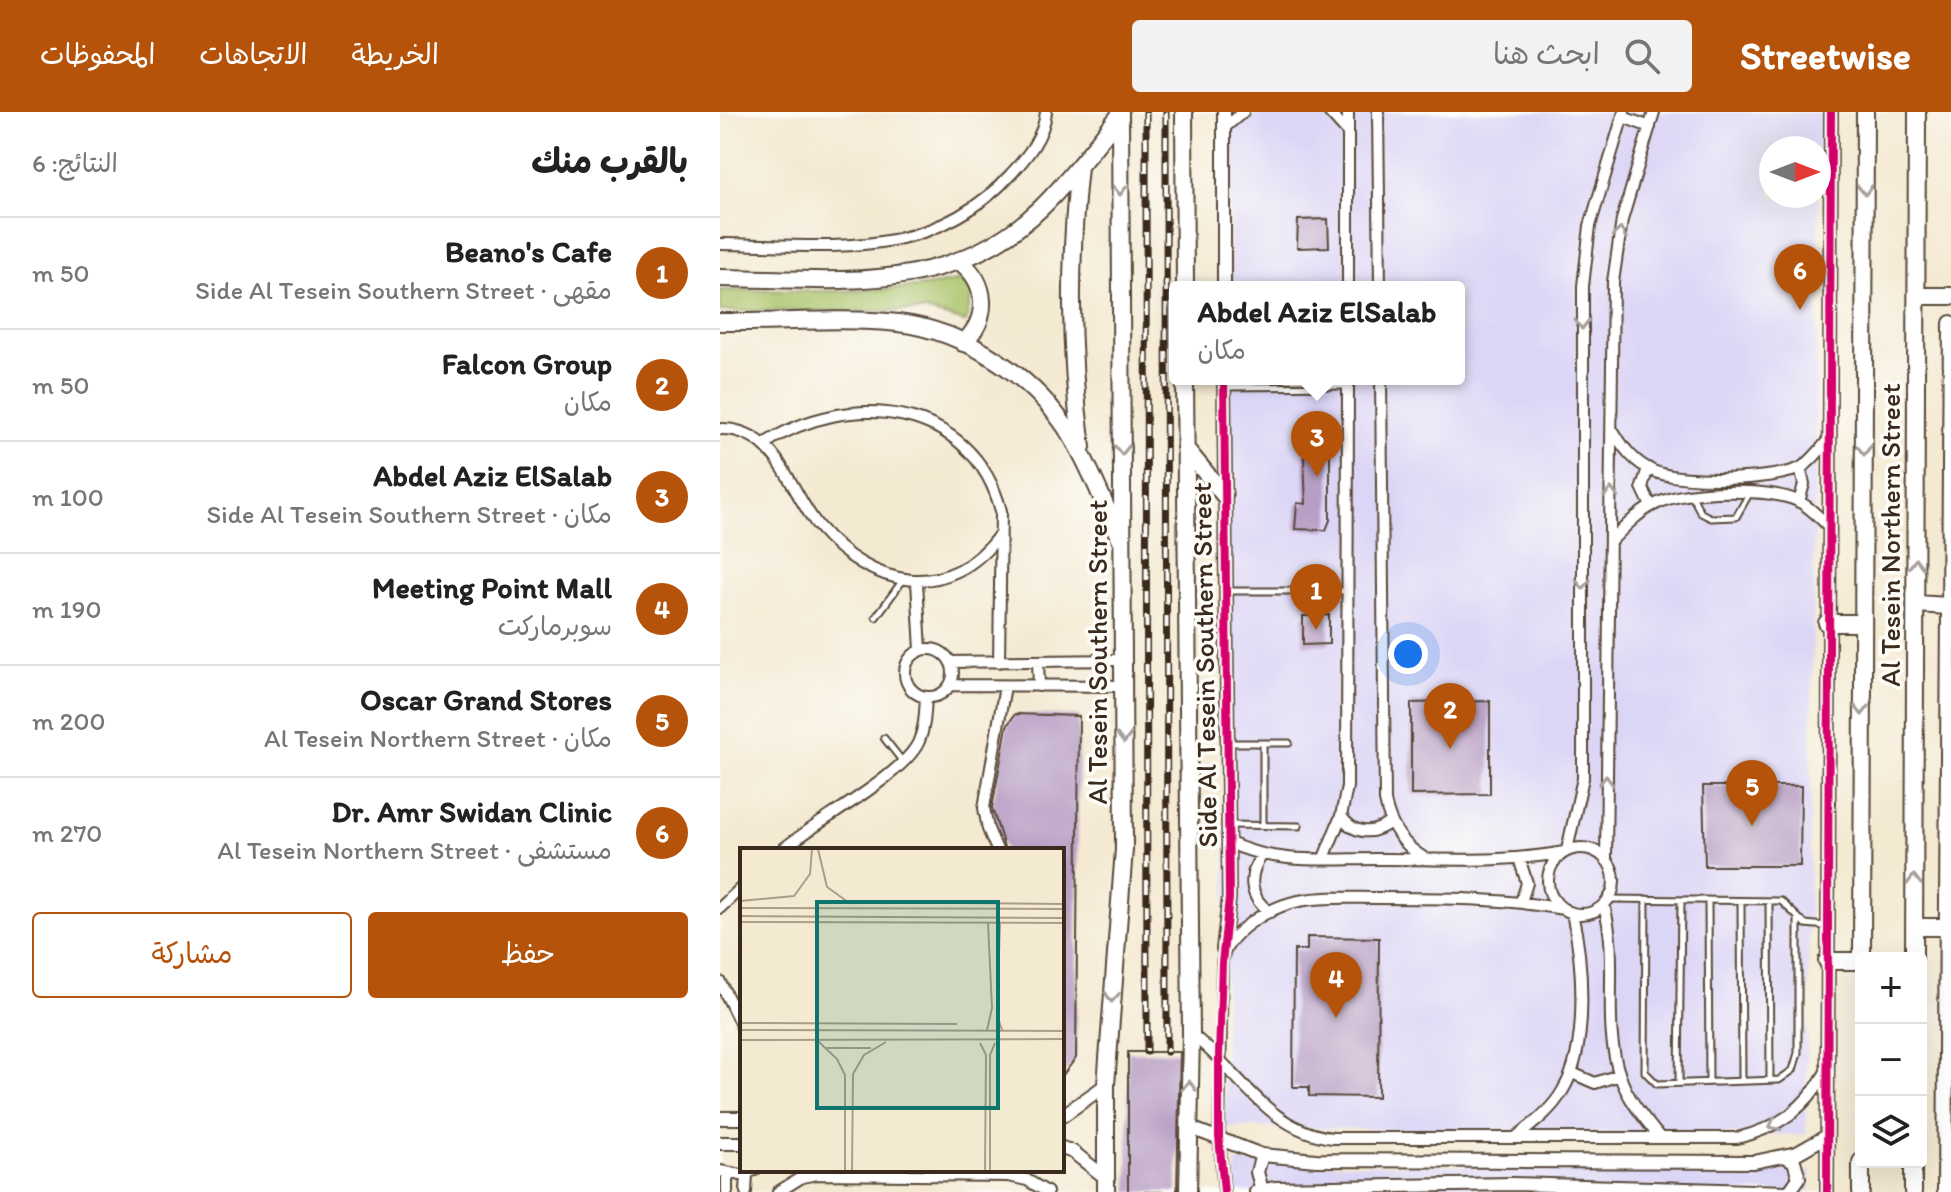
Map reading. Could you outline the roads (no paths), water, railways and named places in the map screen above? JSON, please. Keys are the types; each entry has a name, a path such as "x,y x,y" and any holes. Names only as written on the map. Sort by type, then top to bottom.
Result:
{"main road":[{"path":"1184,112 1185,281"},
{"name":"Al Tesein Northern Street","path":"1861,952 1865,112"},
{"name":"Al Tesein Northern Street","path":"1914,952 1917,112"},
{"path":"720,278 895,279 959,261 1013,231 1048,201 1120,114"},
{"name":"Al Tesein Southern Street","path":"1106,1185 1106,1085 1124,849 1120,114"},
{"path":"1079,165 1071,306 1074,376 1084,459"},
{"path":"959,261 977,280 983,305 979,322 963,343"},
{"path":"1917,296 1951,296"},
{"path":"720,322 897,323 963,343 988,356 1034,390 1070,434 1122,544"},
{"path":"1945,1192 1951,323"},
{"path":"1185,385 1191,1034 1188,1192"},
{"path":"1185,448 1224,495"},
{"path":"1916,604 1949,606"},
{"path":"1827,623 1863,623"},
{"path":"1914,927 1947,927"},
{"path":"1827,961 1855,960"},
{"path":"1861,1168 1861,1192"},
{"path":"1913,1168 1913,1192"}],"street":[{"path":"720,244 879,245 913,237 976,206 1002,183 1026,157 1045,126 1046,112"},
{"path":"1224,112 1224,281"},
{"path":"1224,128 1243,112"},
{"path":"1329,112 1348,133"},
{"path":"1348,112 1348,281"},
{"path":"1378,112 1380,281"},
{"path":"1654,112 1630,189 1617,251 1612,313 1606,859 1614,882 1606,902 1613,1041 1619,1075 1632,1100 1660,1138"},
{"path":"1827,1192 1827,525 1831,112"},
{"path":"1515,1138 1551,1107 1572,1073 1579,1041 1579,964 1568,911 1552,897 1548,881 1552,864 1565,851 1583,778 1583,286 1590,226 1624,114 1650,127"},
{"name":"Side Al Tesein Southern Street","path":"1223,949 1229,898 1224,385"},
{"path":"1324,858 1341,816 1347,787 1348,385"},
{"path":"1381,385 1385,794 1391,821 1408,847 1426,859"},
{"path":"764,444 808,419 833,413 871,411 908,417 943,433 974,456 996,491 1002,532 999,662"},
{"path":"1612,428 1622,447 1648,468 1677,477 1781,475 1800,468 1816,456 1828,440"},
{"path":"720,429 741,431 764,444 831,540 864,565 917,582 938,580 974,562 1002,532"},
{"path":"1648,468 1642,487 1651,506"},
{"path":"1799,502 1804,484 1800,468"},
{"path":"1610,542 1651,506 1691,495 1781,496 1799,502 1827,525"},
{"path":"917,582 921,650"},
{"path":"921,650 941,652 950,662 950,685 940,695 926,697 911,690 905,676 908,660 921,650"},
{"path":"950,662 1124,660"},
{"path":"1038,662 1039,686"},
{"path":"950,685 1125,686"},
{"path":"996,848 984,808 1005,686"},
{"path":"785,848 904,762 919,741 926,697"},
{"path":"1341,816 1351,827 1364,832 1379,830 1391,821"},
{"path":"1228,842 1262,855 1324,858 1519,858 1584,847 1606,859"},
{"path":"1262,855 1254,868 1252,889 1259,903 1270,912"},
{"path":"1519,858 1527,883 1521,902"},
{"path":"720,908 740,889"},
{"path":"1224,1192 1219,1137 1223,949 1270,912 1295,901 1314,898 1480,898 1588,914 1606,902"},
{"path":"720,982 740,1023"},
{"path":"1191,1034 1219,1055 1271,1113 1301,1131 1317,1136 1737,1138 1760,1133 1800,1108 1827,1070"},
{"path":"1572,1073 1595,1083 1619,1075"},
{"path":"1064,1115 1106,1085"},
{"path":"1188,1127 1262,1155 1316,1160 1754,1162 1786,1157 1827,1136"},
{"path":"1064,1149 1073,1152 1106,1185"},
{"path":"1262,1155 1257,1172 1259,1191 1513,1184 1623,1190 1788,1192 1799,1178 1794,1161 1786,1157"},
{"path":"727,1192 724,1173 751,1172 746,1192"},
{"path":"778,1192 802,1177 817,1174 1008,1176 1027,1180 1047,1192"},
{"path":"734,1192 740,1192"}],"lane":[{"path":"1691,495 1701,513 1724,519 1736,517 1749,494"},
{"path":"876,617 904,579"},
{"path":"1224,591 1348,591"},
{"path":"884,738 904,762"},
{"path":"1226,743 1289,743"},
{"path":"1263,743 1263,825"},
{"path":"1227,825 1299,826"},
{"path":"1646,899 1645,1072 1657,1084 1770,1080 1787,1076 1797,1062 1798,918"},
{"path":"1606,902 1646,899 1769,901 1786,903 1809,926 1827,926"},
{"path":"1679,1083 1681,900"},
{"path":"1708,900 1709,1082"},
{"path":"1741,901 1742,1081"},
{"path":"1769,901 1770,1080"}],"railway":[{"path":"1146,112 1147,1052"},
{"path":"1166,112 1167,1052"}],"place":[{"name":"Dr. Amr Swidan Clinic","path":"1800,310"},
{"name":"Abdel Aziz ElSalab","path":"1317,477"},
{"name":"Beano's Cafe","path":"1316,630"},
{"name":"Falcon Group","path":"1450,749"},
{"name":"Oscar Grand Stores","path":"1752,826"},
{"name":"Meeting Point Mall","path":"1336,1018"}]}
